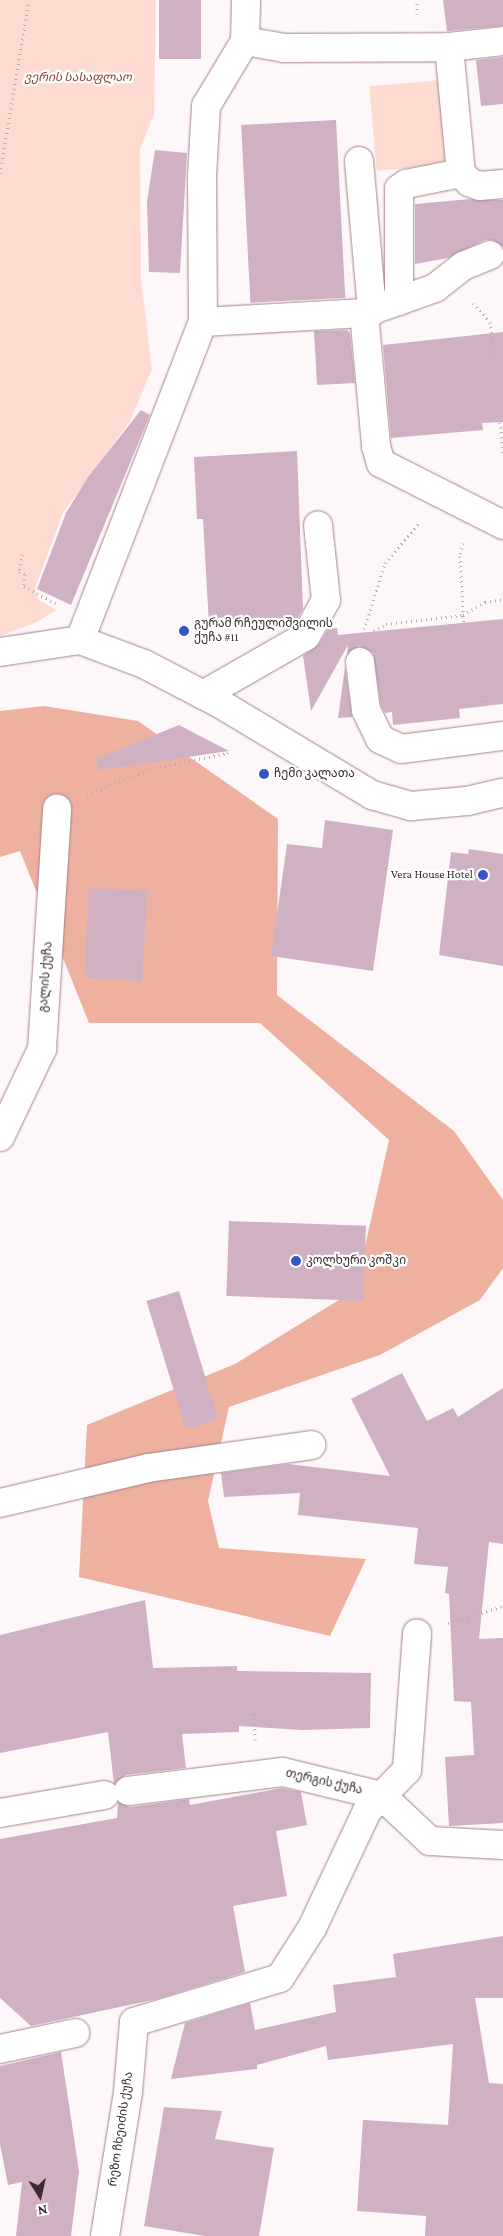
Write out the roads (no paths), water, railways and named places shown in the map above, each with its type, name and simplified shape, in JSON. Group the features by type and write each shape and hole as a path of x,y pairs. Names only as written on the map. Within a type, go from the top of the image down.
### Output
{"street":[{"path":"80,640 203,322 202,176 206,106 245,42 246,0"},
{"path":"245,42 284,48 448,47 503,41"},
{"path":"448,47 461,173 469,182 480,186 503,184"},
{"path":"359,161 376,446 381,463 503,525"},
{"path":"399,301 399,189 406,184 461,173"},
{"path":"203,322 368,312 435,288 463,266 490,255"},
{"path":"203,695 306,636 326,600 318,525"},
{"path":"0,652 80,640 144,664 203,695 372,794 411,806 467,800 503,793"},
{"path":"361,651 366,710 380,738 401,749 503,736"},
{"name":"გალის ქუჩა","path":"0,1137 42,1049 57,808"},
{"path":"0,1503 148,1468 311,1445"},
{"path":"382,1796 407,1770 417,1633"},
{"name":"თერგის ქუჩა","path":"0,1813 116,1793 283,1772 382,1796 430,1841 503,1845"},
{"name":"რეზო ჩხეიძის ქუჩა","path":"105,2236 128,2092 134,2022 280,1978 312,1928 367,1811 382,1796"},
{"path":"0,2048 75,2033"}],"place":[{"name":"გურამ რჩეულიშვილის ქუჩა #11","path":"184,631"},
{"name":"ჩემი კალათა","path":"264,774"},
{"name":"Vera House Hotel","path":"483,875"},
{"name":"კოლხური კოშკი","path":"296,1261"}],"park label":[{"name":"ვერის სასაფლაო","path":"78,78"}]}
